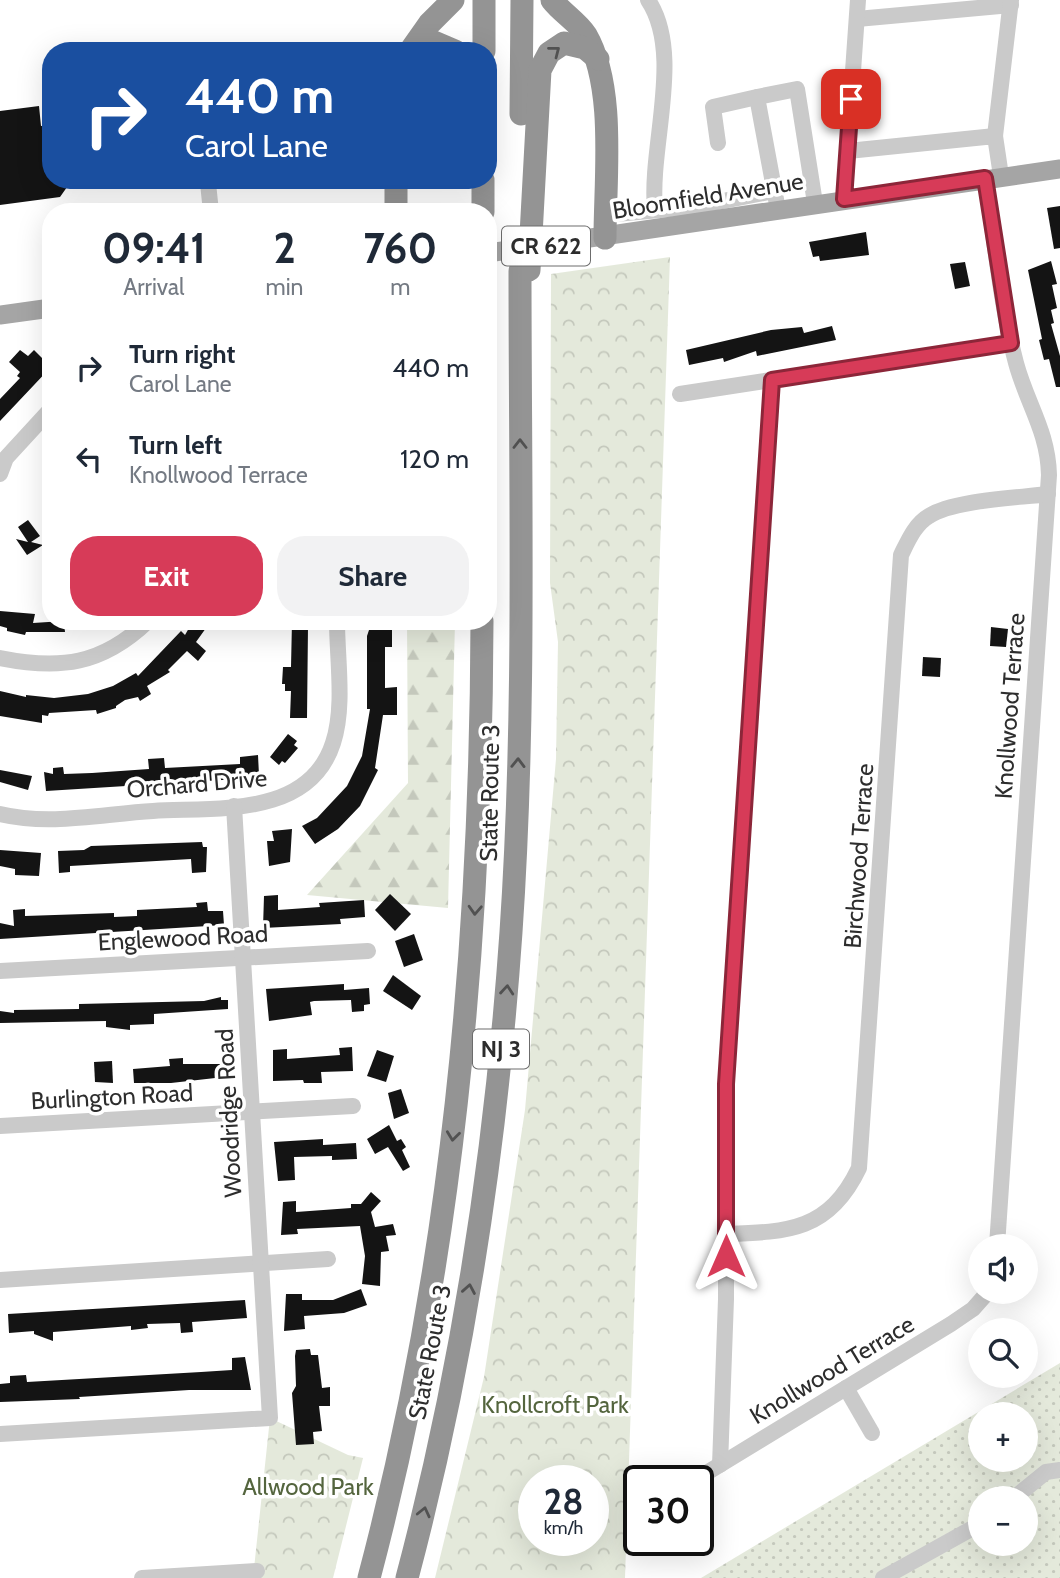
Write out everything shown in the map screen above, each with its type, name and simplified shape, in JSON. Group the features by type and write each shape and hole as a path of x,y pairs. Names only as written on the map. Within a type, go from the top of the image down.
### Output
{"highway":[{"path":"417,42 429,24 453,0"},
{"path":"484,0 484,42"},
{"path":"522,0 526,236"},
{"path":"552,0 584,32 598,59 605,86 605,227"},
{"path":"526,236 540,70 549,53 564,43 585,48 598,59"},
{"name":"State Route 3","path":"407,1578 434,1468 463,1322 488,1164 503,1029 518,783 520,377 526,236"},
{"path":"469,630 479,829"},
{"name":"State Route 3","path":"369,1578 407,1414 442,1220 468,1001 479,829 482,630"}],"main road":[{"name":"Bloomfield Avenue","path":"497,251 605,227 776,200 815,204 1060,169"},
{"path":"0,315 42,309"}],"street":[{"path":"648,0 660,22 665,61 652,179 654,209"},
{"path":"844,199 858,0"},
{"path":"857,19 1011,2"},
{"name":"Knollwood Terrace","path":"998,1234 1049,454 1023,385 1011,343 993,177 995,136 1011,2"},
{"path":"718,143 713,107 797,89 815,204"},
{"path":"757,97 776,200"},
{"path":"848,151 995,136"},
{"path":"605,227 654,209 692,215"},
{"path":"680,394 1011,343"},
{"path":"720,1465 726,1234 726,1084 772,380"},
{"path":"0,474 6,458 42,419"},
{"name":"Birchwood Terrace","path":"726,1234 779,1233 811,1223 838,1201 859,1168 901,555 909,538 930,515 980,503 1048,494"},
{"path":"0,658 31,664 81,662 112,649 136,630"},
{"name":"Orchard Drive","path":"0,814 44,820 267,803 293,793 313,777 334,742 337,712 337,630"},
{"name":"Woodridge Road","path":"0,1434 270,1418 234,806"},
{"name":"Englewood Road","path":"0,971 368,951"},
{"name":"Burlington Road","path":"0,1126 353,1106"},
{"path":"0,1280 328,1259"},
{"name":"Knollwood Terrace","path":"714,1469 977,1304"},
{"path":"846,1388 872,1433"},
{"path":"1029,1486 1046,1472 1060,1470"},
{"path":"883,1578 968,1531"},
{"path":"142,1578 257,1571"}],"green space":[{"name":"Knollcroft Park","path":"670,257 629,1465 623,1465 625,1578 435,1578 484,1377 525,1110 556,759 558,642 550,583 551,274"},
{"path":"407,630 455,630 448,908 307,895 408,783"},
{"path":"1060,1363 1060,1578 701,1578 968,1418 968,1472 1038,1472 1038,1402 995,1402 1018,1388 1038,1388 1038,1376"},
{"name":"Allwood Park","path":"270,1418 348,1455 363,1458 333,1578 253,1578"}],"building":[{"path":"39,106 42,126 42,189 66,189 60,197 0,205 0,111"},
{"path":"1060,206 1060,248 1054,249 1047,208"},
{"path":"866,232 869,255 820,261 819,256 813,257 809,242"},
{"path":"1051,261 1057,284 1052,285 1057,308 1051,310 1054,323 1051,324 1060,356 1060,387 1056,387 1049,359 1044,360 1028,270"},
{"path":"965,262 970,286 955,289 950,264"},
{"path":"832,326 836,340 757,356 756,351 724,362 723,358 689,365 686,350 771,330 802,327 804,333"},
{"path":"20,350 28,356 34,350 42,358 42,377 0,421 0,399 20,378 17,376 20,372 9,362"},
{"path":"28,520 40,536 31,542 42,546 27,555 16,539 28,542 18,527"},
{"path":"0,611 35,614 33,623 42,622 42,630 65,632 26,632 25,635 7,631 7,628 0,626"},
{"path":"991,627 1008,629 1006,647 990,646"},
{"path":"188,630 205,630 196,642 206,651 198,661 187,651 168,670 170,672 147,686 151,694 140,701 138,697 125,700 116,708 97,714 96,710 49,713 48,716 42,715 42,723 0,716 0,691 26,697 54,698 88,694 113,686 136,673 138,676 181,631 185,635"},
{"path":"292,630 308,630 307,718 290,718 291,691 285,691 285,684 282,684 283,667 291,667"},
{"path":"369,630 392,630 392,647 385,647 385,688 397,687 397,715 383,715 375,768 378,770 360,806 338,829 315,844 302,826 317,818 347,786 362,756 370,709 367,709"},
{"path":"923,657 941,658 940,677 922,676"},
{"path":"288,734 297,741 294,745 298,748 285,763 282,761 279,765 270,757"},
{"path":"258,755 259,775 254,778 46,791 44,772 53,774 53,768 63,767 64,774 149,769 148,759 164,758 165,768 240,764 240,757"},
{"path":"0,770 32,776 28,790 0,782"},
{"path":"292,829 290,862 269,866 267,841 274,841 272,831"},
{"path":"202,842 203,847 207,847 206,872 192,873 191,859 70,866 70,872 59,873 58,851 84,850 91,846"},
{"path":"0,850 41,853 39,876 15,875 15,869 0,866"},
{"path":"390,894 411,914 395,931 375,910"},
{"path":"278,895 278,910 320,907 319,903 364,900 365,917 340,919 341,924 263,928 264,896"},
{"path":"207,902 208,911 223,911 224,925 0,939 0,923 14,926 13,910 25,909 25,916 114,913 114,917 137,916 137,910 197,907 196,903"},
{"path":"414,934 423,960 404,967 395,941"},
{"path":"393,975 421,996 412,1010 383,991"},
{"path":"344,984 344,990 369,988 370,1004 364,1005 364,1011 352,1012 351,1000 314,1001 310,1002 312,1015 269,1021 266,989"},
{"path":"221,997 221,1000 228,1000 228,1009 154,1014 154,1024 130,1025 130,1030 106,1027 106,1021 0,1023 0,1011 14,1013 14,1010 79,1009 79,1004 204,1001"},
{"path":"352,1047 353,1071 321,1072 322,1083 304,1083 303,1080 273,1081 273,1050 287,1049 287,1059 340,1055 339,1048"},
{"path":"377,1050 394,1056 386,1082 367,1076"},
{"path":"183,1058 183,1064 231,1064 233,1076 171,1083 134,1083 133,1069 170,1066 169,1059"},
{"path":"112,1061 113,1083 95,1082 94,1062"},
{"path":"401,1089 409,1113 394,1119 388,1093"},
{"path":"389,1125 397,1141 401,1139 406,1147 402,1150 410,1167 403,1171 388,1147 375,1154 367,1139"},
{"path":"323,1139 323,1145 356,1143 357,1159 332,1160 332,1156 294,1157 295,1180 278,1181 274,1142"},
{"path":"371,1192 381,1201 371,1212 375,1227 393,1224 396,1235 386,1236 389,1251 381,1252 380,1286 362,1284 365,1256 360,1226 297,1229 298,1234 281,1235 283,1202 296,1201 296,1212 351,1208 351,1204 361,1204"},
{"path":"361,1289 367,1305 344,1313 304,1316 305,1329 284,1331 286,1294 302,1294 302,1300 333,1300"},
{"path":"245,1300 247,1318 192,1322 193,1332 181,1333 180,1323 147,1324 148,1328 131,1330 131,1326 53,1332 53,1341 34,1334 34,1331 9,1333 8,1314"},
{"path":"310,1349 311,1355 318,1355 322,1388 330,1387 330,1406 319,1406 322,1431 313,1432 314,1444 296,1445 292,1393 296,1386 295,1356 296,1350"},
{"path":"245,1357 251,1390 189,1390 0,1402 0,1384 10,1383 10,1376 26,1375 27,1382 232,1370 232,1358"}],"route":[{"path":"726,1256 726,1084 772,380 1011,343 985,178 844,199 851,99"}]}
